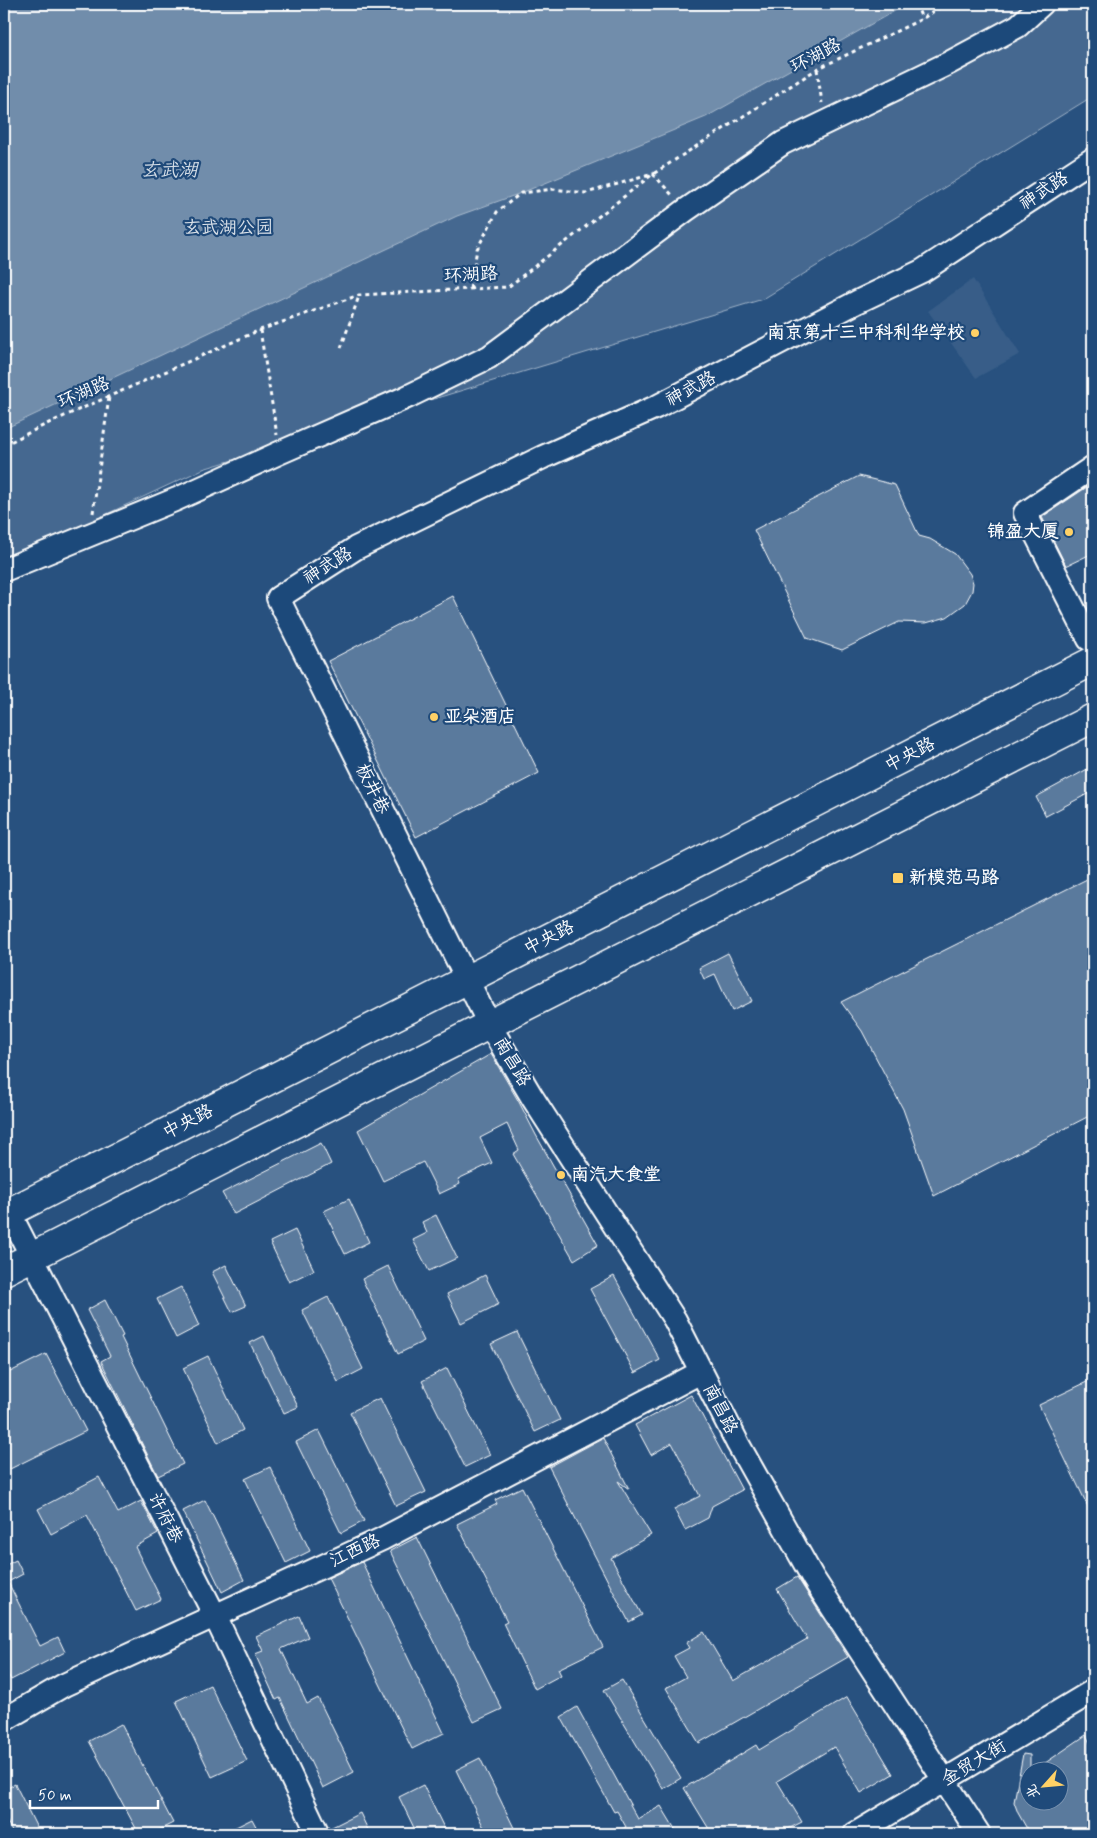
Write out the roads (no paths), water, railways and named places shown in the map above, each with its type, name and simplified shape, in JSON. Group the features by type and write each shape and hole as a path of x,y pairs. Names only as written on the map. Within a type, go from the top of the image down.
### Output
{"main road":[{"name":"中央路","path":"6,1212 466,980 1091,650"},
{"path":"4,1270 490,1026 1093,718"}],"street":[{"path":"4,570 280,454 407,397 489,357 686,210 783,143 949,63 1018,26 1042,4"},
{"name":"神武路","path":"278,598 356,548 543,458 656,407 922,270 1093,159"},
{"path":"1091,650 1025,513 1093,467"},
{"name":"板井巷","path":"278,598 466,980"},
{"name":"南昌路","path":"466,980 490,1026 532,1097 675,1320 738,1444 813,1578 979,1834"},
{"name":"许府巷","path":"6,1212 31,1256 215,1616 318,1834"},
{"name":"江西路","path":"4,1720 64,1684 382,1538 701,1372"},
{"name":"金贸大街","path":"855,1834 1093,1691"}],"water":[{"name":"玄武湖","path":"4,4 907,4 706,117 521,193 457,216 4,429"}],"place":[{"name":"南京第十三中科利华学校","path":"975,333"},
{"name":"锦盈大厦","path":"1069,532"},
{"name":"亚朵酒店","path":"434,717"},
{"name":"新模范马路","path":"898,878"},
{"name":"南汽大食堂","path":"561,1175"}],"park label":[{"name":"玄武湖公园","path":"228,228"}]}
